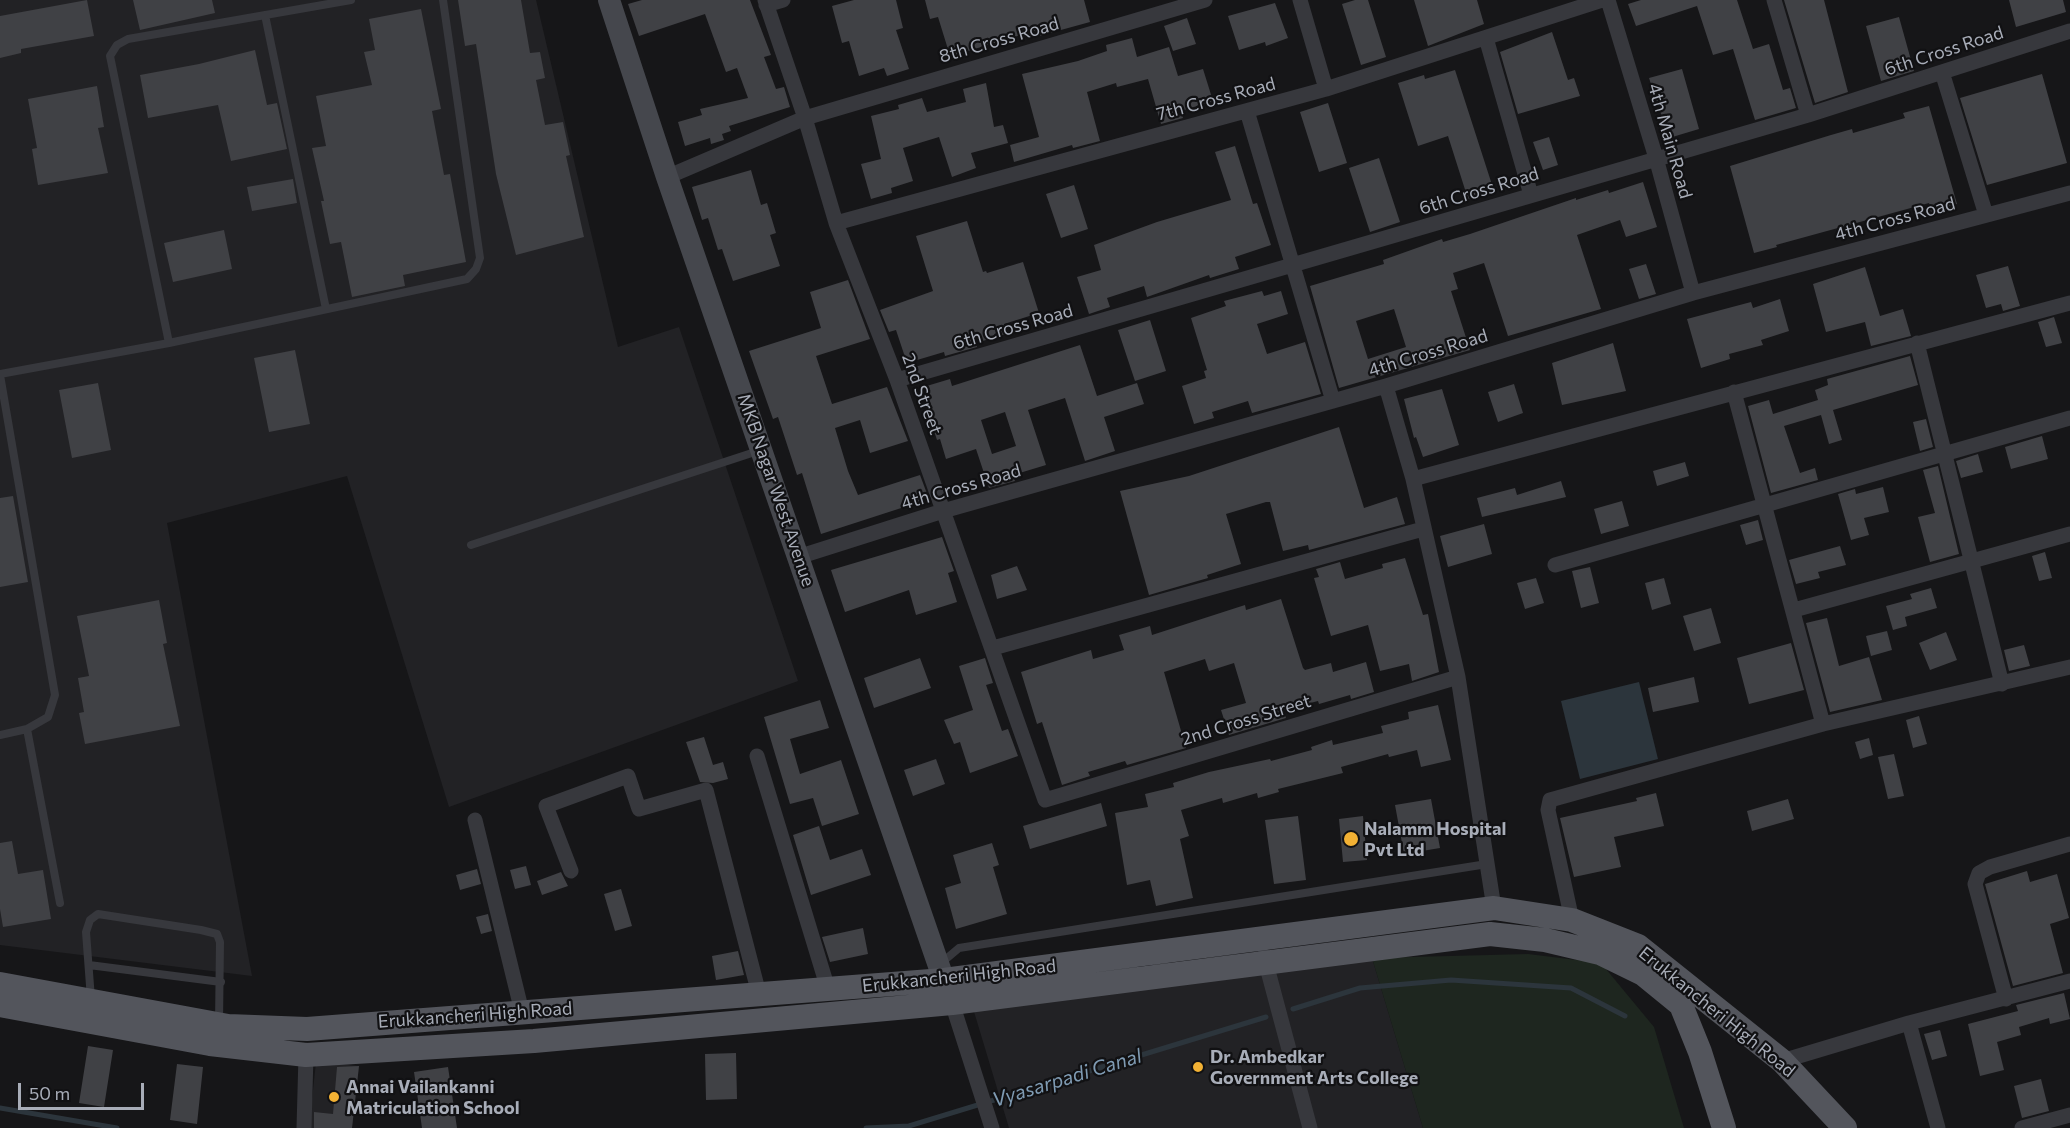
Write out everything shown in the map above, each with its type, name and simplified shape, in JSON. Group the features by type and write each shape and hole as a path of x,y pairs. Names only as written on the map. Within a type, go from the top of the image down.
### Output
{"main road":[{"name":"MKB Nagar West Avenue","path":"609,0 667,177 952,1003"},
{"name":"Erukkancheri High Road","path":"0,984 219,1024 307,1029 828,989 942,973 1258,939 1494,908 1572,920 1638,946 1782,1061 1845,1128"},
{"path":"0,1005 210,1044 306,1055 557,1039 952,1003 1490,934 1545,940 1600,953 1643,974 1681,1005 1700,1052 1724,1128"}],"street":[{"path":"766,2 783,0"},
{"name":"8th Cross Road","path":"667,177 806,118 1204,0"},
{"path":"1300,0 1326,89"},
{"name":"7th Cross Road","path":"836,223 1326,89 1602,0"},
{"name":"4th Main Road","path":"1608,0 1656,158 1693,293"},
{"path":"1774,0 1808,115"},
{"name":"2nd Street","path":"766,2 806,118 836,223 897,380 1045,800"},
{"name":"6th Cross Road","path":"897,380 1808,115 2070,31"},
{"path":"1486,38 1532,195"},
{"path":"1942,72 1986,215"},
{"path":"1247,111 1333,401"},
{"name":"4th Cross Road","path":"798,557 943,512 1386,386 1693,293 2070,193"},
{"path":"1413,479 2070,303"},
{"path":"1917,343 2002,684"},
{"path":"1386,386 1413,479 1458,677 1494,908"},
{"path":"1734,392 1823,724"},
{"path":"1555,565 2070,418"},
{"path":"993,648 1424,529"},
{"path":"1794,610 2070,534"},
{"path":"1572,920 1548,810 1550,800 1823,724 2070,667"},
{"name":"2nd Cross Street","path":"1045,800 1458,677"},
{"path":"757,756 828,989"},
{"path":"571,872 546,806 628,776 639,809 706,790 759,994"},
{"path":"475,820 522,1012"},
{"path":"2006,999 1975,884 1979,873 1990,867 2070,844"},
{"path":"1258,939 1310,1128"},
{"path":"1782,1061 1909,1023 2070,981"},
{"path":"952,1003 992,1128"},
{"path":"1909,1023 1938,1128"},
{"path":"304,1128 306,1055"},
{"path":"2022,1128 2070,1115"}],"lane":[{"path":"169,343 110,56 117,45 128,39 351,0"},
{"path":"0,735 27,729 48,717 54,694 0,374 169,343 466,279 476,269 480,258 443,0"},
{"path":"265,15 326,309"},
{"path":"471,545 762,449"},
{"path":"27,729 60,903"},
{"path":"942,973 959,948 1487,864"},
{"path":"91,1001 86,932 90,920 98,914 107,914 217,934 220,942 221,982 219,1024"},
{"path":"88,966 221,982"}],"shaded area":[{"path":"0,0 536,0 618,347 679,327 798,681 449,807 347,476 167,523 252,976 0,945"},
{"path":"1639,682 1658,759 1580,779 1561,701"},
{"path":"1528,954 1601,963 1654,1027 1684,1128 1423,1128 1372,958"},
{"name":"Dr. Ambedkar Government Arts College","path":"1372,958 1423,1128 1009,1128 972,1005"},
{"name":"Annai Vailankanni Matriculation School","path":"316,1062 359,1066 352,1128 309,1128"}],"building":[{"path":"87,0 94,36 21,49 21,53 0,58 0,16"},
{"path":"133,0 212,0 215,13 140,30"},
{"path":"458,0 521,0 530,53 540,52 545,78 536,80 545,125 563,122 570,155 566,156 584,237 516,255 496,174 476,44 465,46"},
{"path":"642,0 750,0 771,55 764,57 776,89 784,87 790,107 729,126 731,131 722,134 724,140 711,144 710,138 685,146 678,122 702,115 700,109 748,98 737,68 726,72 705,14 639,36 628,4"},
{"path":"854,0 896,0 903,28 896,30 909,69 887,76 884,68 859,76 849,41 842,43 832,6"},
{"path":"925,0 1084,0 1090,22 1039,36 1037,30 968,51 969,54 951,59 938,17 930,19"},
{"path":"1355,0 1368,0 1386,57 1361,65 1342,4"},
{"path":"1414,0 1477,0 1484,24 1428,46"},
{"path":"1641,0 1737,0 1753,49 1769,44 1783,90 1790,88 1796,108 1755,120 1733,49 1713,55 1697,6 1636,26 1628,4"},
{"path":"1784,0 1824,0 1848,92 1815,103"},
{"path":"2009,0 2063,0 2066,12 2016,27"},
{"path":"1275,3 1288,38 1266,46 1265,42 1239,50 1228,16"},
{"path":"421,9 441,109 432,111 444,175 450,174 466,262 403,275 405,286 352,297 341,242 330,244 321,201 324,201 312,148 326,146 316,96 372,85 364,52 375,50 369,19"},
{"path":"1899,17 1914,71 1881,81 1866,26"},
{"path":"1187,18 1196,44 1173,51 1164,26"},
{"path":"1552,32 1568,80 1574,78 1580,96 1518,114 1500,52"},
{"path":"1132,38 1137,57 1169,47 1178,76 1203,69 1213,101 1181,111 1183,118 1161,124 1148,79 1117,87 1116,83 1087,92 1100,141 1073,148 1072,145 1014,162 1010,145 1039,137 1022,74 1078,61 1107,51 1106,45"},
{"path":"255,50 267,105 277,103 287,149 231,161 218,105 148,118 140,75"},
{"path":"1682,69 1699,129 1669,138 1649,78"},
{"path":"1455,70 1494,191 1468,199 1448,136 1418,146 1398,83 1424,75 1425,79"},
{"path":"2042,74 2067,163 1987,185 1960,98"},
{"path":"986,83 994,127 1003,125 1008,143 971,153 976,168 952,177 939,137 903,148 913,181 891,188 892,193 871,199 861,164 881,159 871,116 899,109 898,105 922,98 927,112 966,102 963,89"},
{"path":"97,86 104,127 98,128 108,173 38,185 32,149 37,148 28,99"},
{"path":"1328,103 1347,163 1319,172 1300,112"},
{"path":"1929,106 1957,204 1931,212 1929,203 1754,253 1730,166 1852,129 1853,133 1905,118 1903,113"},
{"path":"1549,137 1558,165 1543,170 1533,142"},
{"path":"1235,146 1253,204 1257,203 1271,245 1235,257 1239,269 1210,278 1209,275 1147,297 1144,286 1107,298 1110,307 1089,314 1077,277 1101,270 1094,245 1157,222 1231,200 1215,152"},
{"path":"1379,158 1400,222 1370,232 1349,168"},
{"path":"751,170 761,205 767,203 776,233 770,235 780,266 733,281 722,249 718,250 708,218 702,220 692,187"},
{"path":"293,179 297,203 252,211 247,187"},
{"path":"1643,182 1657,227 1626,237 1620,220 1577,235 1601,309 1508,336 1484,263 1453,273 1458,289 1451,291 1470,350 1339,388 1310,286 1384,264 1383,260 1442,239 1443,242 1470,234 1576,198 1576,200 1608,190 1609,193","holes":["1394,309 1406,347 1368,359 1356,321"]},
{"path":"1074,185 1088,229 1061,238 1046,194"},
{"path":"967,221 983,272 987,273 1023,262 1039,313 1004,324 1006,334 976,343 977,347 945,356 944,352 907,363 896,330 889,332 880,310 933,291 916,236"},
{"path":"224,230 232,269 173,282 164,243"},
{"path":"1646,264 1656,294 1639,299 1629,269"},
{"path":"2008,266 2020,306 2003,311 2001,304 1986,308 1976,275"},
{"path":"1865,267 1880,316 1903,309 1911,336 1871,346 1865,322 1826,332 1813,284"},
{"path":"848,280 870,339 816,356 832,404 887,387 908,441 870,453 860,420 835,428 848,471 858,495 920,475 929,499 821,534 802,473 797,475 778,417 773,419 749,351 821,328 810,292"},
{"path":"1262,291 1264,296 1281,291 1288,314 1257,324 1267,354 1305,342 1321,394 1252,413 1248,401 1212,412 1214,418 1194,424 1182,386 1206,378 1204,371 1207,370 1191,318 1226,306 1224,301"},
{"path":"1780,299 1789,331 1761,340 1763,345 1729,354 1730,359 1701,368 1687,319 1751,302 1753,308"},
{"path":"2054,317 2062,343 2046,347 2038,322"},
{"path":"1150,320 1166,371 1135,381 1118,330"},
{"path":"1613,343 1626,391 1562,405 1552,363"},
{"path":"1080,345 1097,396 1137,383 1144,404 1104,417 1115,451 1085,461 1065,398 1028,410 1046,465 1013,475 1015,481 989,488 976,449 946,459 940,439 937,440 920,388 950,379 952,386","holes":["1005,412 1016,446 992,454 981,420"]},
{"path":"295,350 310,424 269,432 254,358"},
{"path":"1910,356 1918,385 1833,410 1842,440 1829,444 1821,415 1784,426 1800,473 1815,468 1818,480 1771,493 1748,406 1769,400 1773,414 1818,400 1815,390 1828,385 1827,379"},
{"path":"98,383 111,450 72,458 59,390"},
{"path":"1514,384 1523,413 1498,422 1488,392"},
{"path":"1442,389 1459,445 1423,457 1416,437 1414,438 1404,399"},
{"path":"1926,419 1933,447 1920,451 1913,422"},
{"path":"1339,427 1364,508 1397,497 1405,524 1309,550 1308,545 1283,551 1270,502 1266,502 1226,514 1241,564 1207,575 1208,578 1149,595 1120,491 1189,476"},
{"path":"2042,436 2048,459 2011,469 2005,447"},
{"path":"1978,454 1983,472 1961,478 1956,461"},
{"path":"1685,462 1689,476 1657,486 1653,471"},
{"path":"1938,466 1959,554 1930,562 1918,517 1935,513 1923,470"},
{"path":"1561,481 1566,497 1482,517 1477,498 1515,488 1517,495"},
{"path":"1883,487 1889,512 1864,518 1869,535 1851,540 1838,494 1855,489 1856,494"},
{"path":"13,496 28,582 0,587 0,498"},
{"path":"1622,501 1629,526 1601,534 1594,509"},
{"path":"1758,520 1763,540 1746,545 1740,525"},
{"path":"1484,524 1492,554 1448,567 1440,536"},
{"path":"942,537 954,571 948,573 957,602 916,615 909,590 845,612 831,570"},
{"path":"1840,546 1846,565 1818,572 1820,578 1796,584 1789,560"},
{"path":"2045,552 2052,578 2039,581 2032,556"},
{"path":"1405,558 1423,615 1428,614 1439,672 1412,681 1409,664 1380,671 1368,625 1331,636 1314,578 1319,577 1316,569 1340,562 1345,579 1383,568 1382,564"},
{"path":"1017,566 1027,590 997,599 991,575"},
{"path":"1590,567 1599,603 1581,608 1572,571"},
{"path":"1536,578 1544,603 1525,609 1517,583"},
{"path":"1664,578 1671,604 1652,610 1645,583"},
{"path":"1931,588 1937,608 1905,617 1907,626 1893,630 1886,606 1912,599 1910,594"},
{"path":"1281,599 1305,670 1331,663 1333,672 1366,662 1374,692 1351,699 1350,695 1319,704 1318,701 1283,710 1286,718 1229,735 1221,710 1246,703 1234,663 1209,671 1205,659 1164,672 1186,748 1127,765 1125,761 1088,772 1090,776 1062,785 1042,722 1037,724 1021,672 1091,650 1093,659 1124,650 1119,635 1150,626 1152,635 1245,605 1246,610"},
{"path":"159,600 167,643 163,644 180,726 85,744 79,713 84,712 78,678 89,676 77,616"},
{"path":"1711,608 1721,643 1694,651 1683,616"},
{"path":"1827,618 1839,666 1869,657 1882,700 1830,712 1806,623"},
{"path":"1887,631 1892,650 1871,656 1866,636"},
{"path":"1946,632 1957,660 1930,670 1919,643"},
{"path":"1791,643 1804,690 1749,704 1737,658"},
{"path":"2024,645 2030,666 2009,671 2004,650"},
{"path":"920,658 931,688 874,708 864,678"},
{"path":"985,658 993,683 986,685 1002,731 1008,729 1018,756 970,773 960,742 954,744 944,720 973,710 959,666"},
{"path":"1694,677 1699,702 1653,712 1648,688"},
{"path":"820,700 829,728 790,739 800,774 841,760 859,814 822,826 813,798 790,804 764,717"},
{"path":"1438,705 1451,760 1421,767 1417,750 1389,757 1388,754 1341,767 1343,773 1278,789 1279,792 1258,798 1257,793 1223,803 1222,798 1181,810 1189,836 1180,839 1193,898 1156,906 1150,880 1127,885 1115,813 1148,807 1145,794 1174,787 1173,783 1209,772 1270,759 1271,761 1312,750 1311,747 1332,740 1333,745 1383,733 1381,726 1409,719 1408,712"},
{"path":"1919,716 1927,744 1913,748 1906,720"},
{"path":"704,737 713,765 723,762 728,779 713,783 700,782 686,742"},
{"path":"1869,738 1873,755 1860,759 1855,742"},
{"path":"1894,754 1904,796 1888,799 1878,757"},
{"path":"936,759 945,784 913,796 904,770"},
{"path":"1656,793 1664,826 1614,837 1621,867 1574,877 1560,818 1637,801 1636,798"},
{"path":"1431,799 1440,848 1404,854 1395,805"},
{"path":"1788,799 1794,819 1752,831 1747,811"},
{"path":"1101,803 1107,826 1030,849 1023,826"},
{"path":"1298,816 1306,880 1274,884 1265,820"},
{"path":"1363,816 1367,860 1343,862 1339,819"},
{"path":"819,826 830,860 862,849 871,875 811,895 793,835"},
{"path":"12,841 18,874 43,870 51,919 3,927 0,909 0,843"},
{"path":"992,843 999,865 993,867 1007,914 956,929 945,888 961,883 953,855"},
{"path":"526,866 531,885 515,889 510,870"},
{"path":"477,869 481,884 460,890 456,875"},
{"path":"2027,871 2030,882 2057,874 2069,918 2050,924 2063,973 2013,986 1985,884"},
{"path":"561,872 568,886 542,895 537,881"},
{"path":"621,889 632,926 615,931 604,894"},
{"path":"488,914 492,931 481,934 476,917"},
{"path":"863,928 868,954 830,962 822,937"},
{"path":"738,951 744,975 716,980 712,956"},
{"path":"2064,993 2070,1019 2050,1024 2049,1018 2019,1027 2021,1035 1997,1042 2004,1070 1980,1076 1968,1024 2018,1011 2016,1005"},
{"path":"1940,1030 1947,1056 1932,1060 1924,1034"},
{"path":"88,1046 113,1050 104,1107 79,1103"},
{"path":"736,1053 737,1099 706,1100 705,1054"},
{"path":"177,1064 203,1067 197,1124 170,1120"},
{"path":"359,1066 352,1128 314,1128 314,1112 333,1114 337,1067"},
{"path":"448,1067 457,1128 422,1128 414,1072"},
{"path":"2041,1079 2049,1111 2022,1118 2014,1086"}],"waterway":[{"name":"Vyasarpadi Canal","path":"1293,1009 1360,988 1451,980 1571,988 1625,1016"},
{"name":"Vyasarpadi Canal","path":"866,1128 909,1126 1266,1017"},
{"name":"Vyasarpadi Canal","path":"0,1108 117,1128"}],"place":[{"name":"Nalamm Hospital Pvt Ltd","path":"1351,839"},
{"name":"Dr. Ambedkar Government Arts College","path":"1198,1067"},
{"name":"Annai Vailankanni Matriculation School","path":"334,1097"}]}
